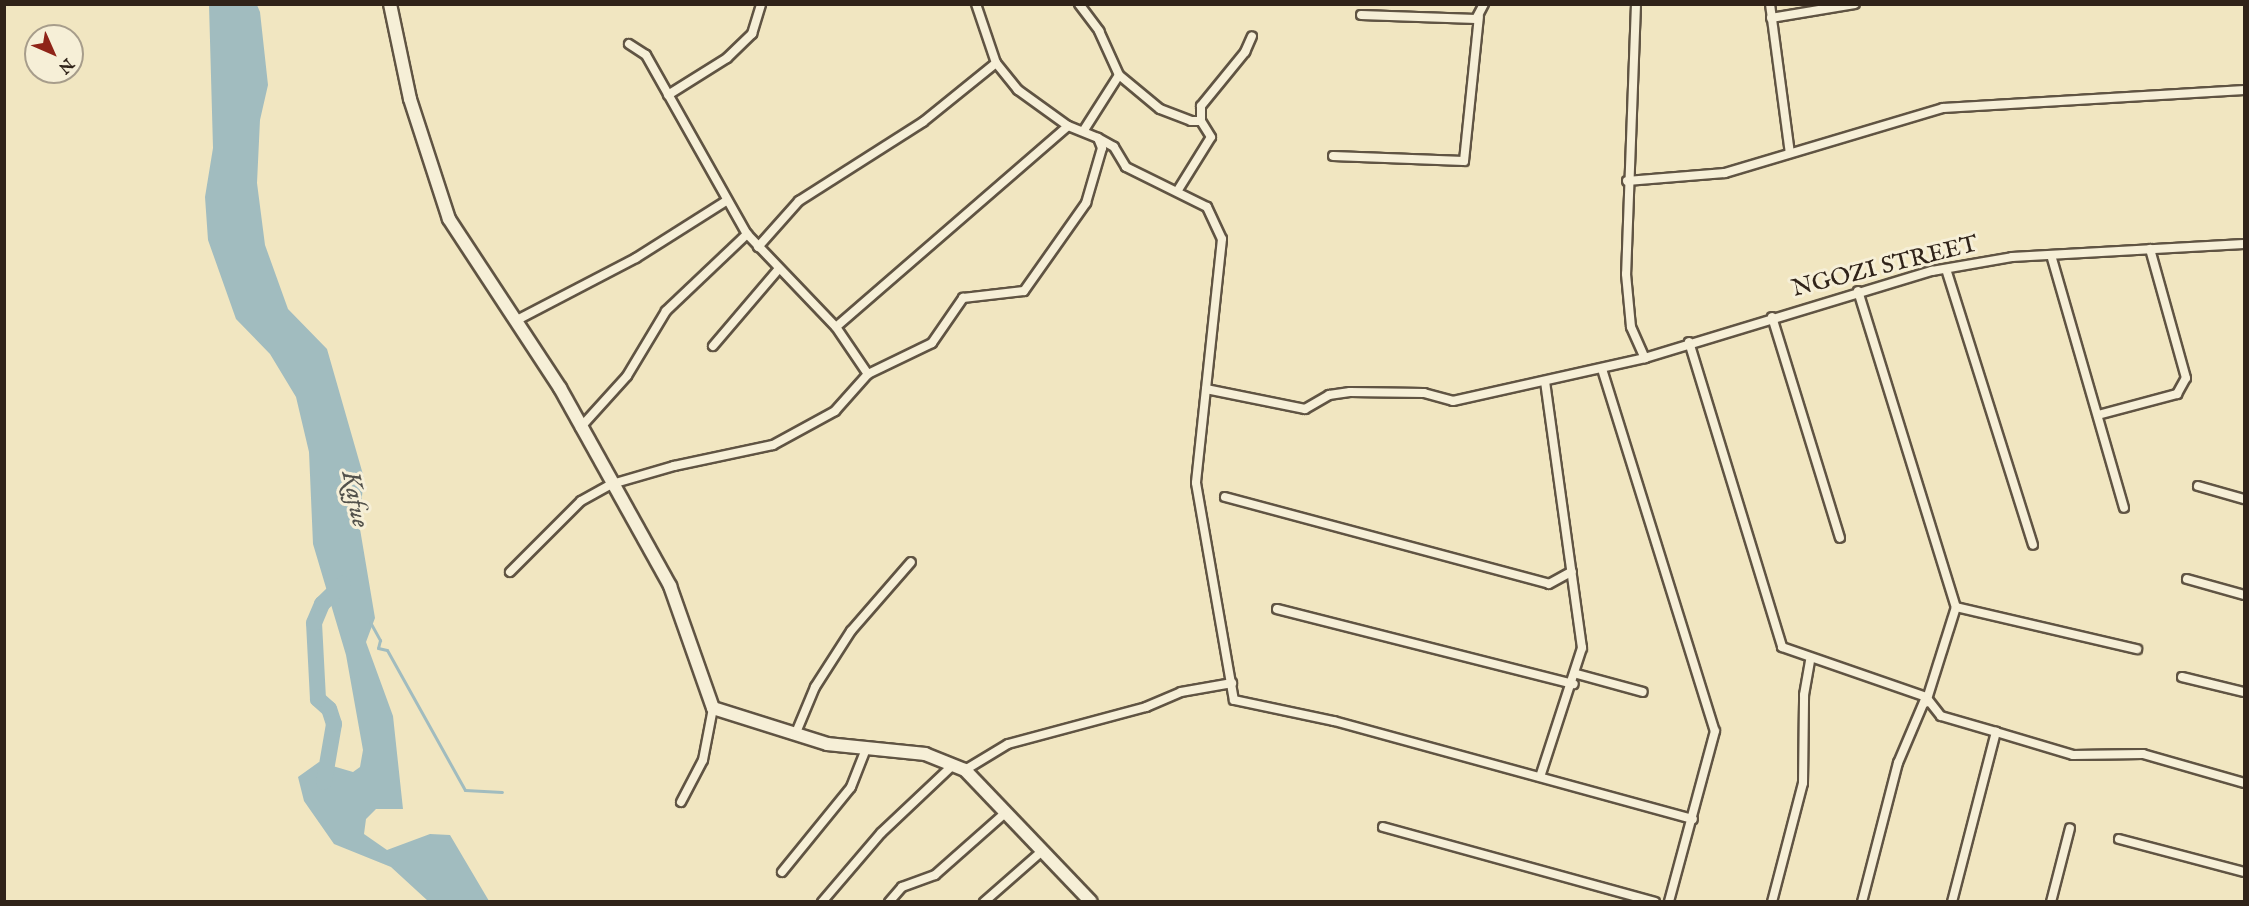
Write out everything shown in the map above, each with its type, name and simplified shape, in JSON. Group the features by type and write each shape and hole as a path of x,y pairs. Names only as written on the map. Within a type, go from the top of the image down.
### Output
{"street":[{"path":"390,4 440,198 518,320 670,586 713,708 703,760 681,802"},
{"path":"668,95 728,58 752,34 761,4"},
{"path":"976,4 996,63 1028,100 1068,126 1084,130 1114,147 1126,167 1178,190 1213,214 1222,239 1196,472 1200,529 1234,700 1250,706 1334,720 1693,819"},
{"path":"1079,4 1099,31 1119,75 1160,109 1202,121"},
{"path":"1333,156 1464,161 1479,17 1484,4"},
{"path":"1636,4 1627,181 1628,298 1631,327 1645,358"},
{"path":"1770,4 1790,153"},
{"path":"1771,18 1855,4"},
{"path":"1361,15 1479,17"},
{"path":"1178,190 1211,137 1202,121 1201,106 1245,52 1252,36"},
{"path":"629,44 646,55 726,201 747,234 777,271 836,327 868,374"},
{"path":"758,247 799,201 923,122 996,63"},
{"path":"1084,130 1119,75"},
{"path":"1627,181 1703,177 1942,108 2244,90"},
{"path":"836,327 1068,126"},
{"path":"510,572 561,516 612,484 773,445 835,411 868,374 932,343 963,298 1024,291 1086,203 1101,156 1098,138"},
{"path":"518,320 636,258 726,201"},
{"path":"580,428 627,376 666,311 747,234"},
{"name":"NGOZI STREET","path":"1206,389 1305,409 1329,395 1350,392 1424,393 1454,401 1545,383 1645,358 1772,316 1946,269 2051,255 2244,244"},
{"path":"2098,416 2177,394 2186,378 2150,249"},
{"path":"2051,255 2124,508"},
{"path":"1946,269 2033,545"},
{"path":"713,346 777,271"},
{"path":"1858,291 1956,607 1926,699 1886,803 1862,902"},
{"path":"1772,316 1840,538"},
{"path":"1689,342 1777,637 1782,647 1810,660 1926,699 1941,716 2073,755 2143,754 2244,783"},
{"path":"1602,369 1715,731 1669,902"},
{"path":"1540,777 1574,684 1582,648 1545,383"},
{"path":"2198,486 2244,499"},
{"path":"1225,497 1549,585 1572,571"},
{"path":"795,735 815,687 850,631 911,562"},
{"path":"2187,579 2244,595"},
{"path":"1956,607 2137,649"},
{"path":"1277,609 1574,684"},
{"path":"1772,902 1803,783 1804,695 1810,660"},
{"path":"1577,674 1643,692"},
{"path":"2182,677 2244,692"},
{"path":"822,902 881,833 960,767 1014,742 1146,707 1181,692 1232,683"},
{"path":"713,708 795,735 866,749 925,754 960,767 1091,902"},
{"path":"1952,902 1996,732"},
{"path":"782,872 852,788 866,749"},
{"path":"889,902 902,887 928,880 1005,813"},
{"path":"1383,827 1655,902"},
{"path":"2051,902 2070,828"},
{"path":"2118,839 2244,872"},
{"path":"984,902 1042,851"}],"water":[{"name":"Kafue","path":"209,5 257,5 260,12 268,85 260,120 257,183 265,245 288,309 327,349 364,478 359,523 375,618 366,642 393,716 403,809 376,809 366,819 364,834 387,850 430,834 450,835 489,901 428,901 391,867 334,844 304,801 298,777 319,762 353,772 360,767 363,750 346,655 313,544 309,452 296,397 270,354 236,319 208,240 205,197 213,148"}],"waterway":[{"path":"324,782 334,724 329,709 318,699 314,623 322,604 343,584"},
{"path":"370,622 380,640 378,648 387,650 465,790 502,792"}]}
